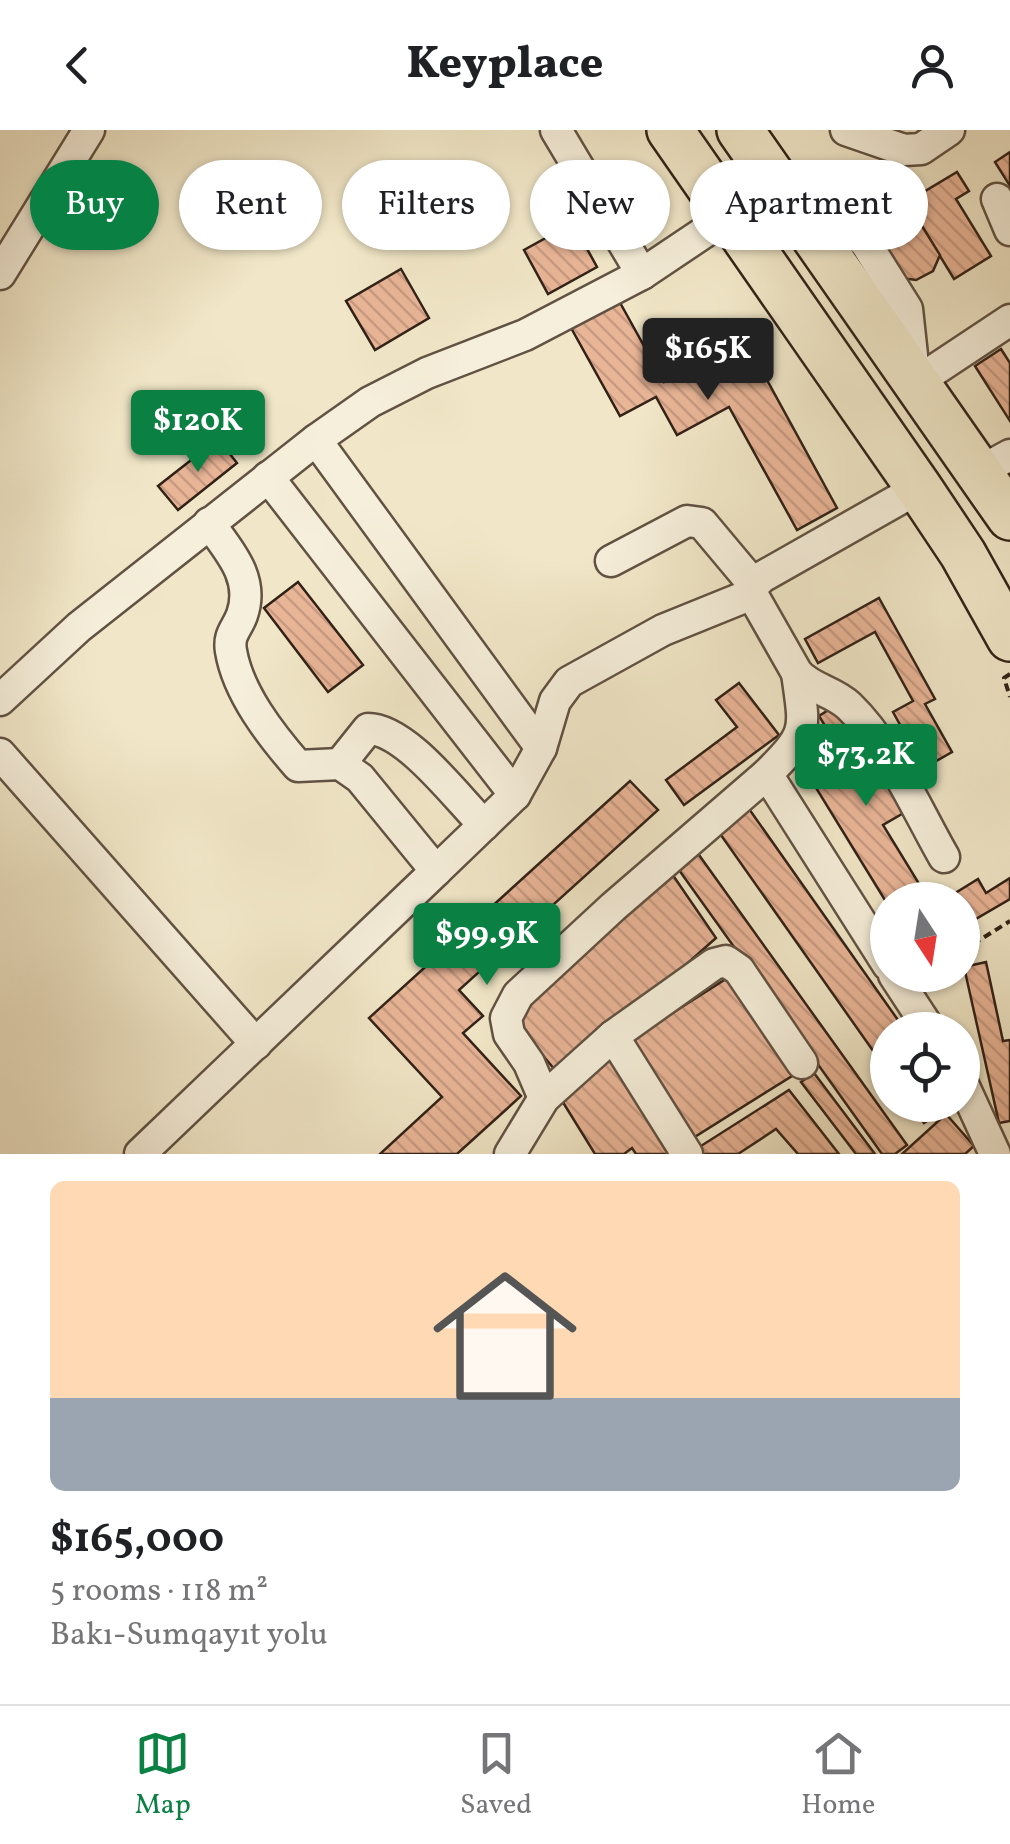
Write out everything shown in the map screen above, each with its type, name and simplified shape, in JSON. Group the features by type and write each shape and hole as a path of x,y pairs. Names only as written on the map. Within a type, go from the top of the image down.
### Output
{"highway":[{"path":"670,130 691,160"},
{"path":"751,134 790,202 915,383 994,464 1010,517"},
{"path":"754,250 962,554 1008,663"}],"lane":[{"path":"0,274 90,130"},
{"path":"556,130 642,274"},
{"path":"846,130 904,150 921,149 949,130"},
{"path":"997,199 1010,230"},
{"path":"0,700 78,627 208,523 370,402 427,373 525,335 642,274 690,242"},
{"path":"915,383 1010,320"},
{"path":"316,440 541,748"},
{"path":"268,477 515,795"},
{"path":"140,1154 515,795 541,748 555,701 569,682 663,630 753,590 762,577 919,488"},
{"path":"610,561 687,522 702,523 753,590 796,673 806,684 849,706 876,739 944,857"},
{"path":"208,523 242,572 246,588 244,610 230,633 231,653 246,692 273,737 298,766 340,764 360,778 436,871"},
{"path":"544,1098 529,1062 509,1034 506,1018 518,995 794,747 803,733 796,673"},
{"path":"340,764 368,729 381,729 402,742 484,825"},
{"path":"0,754 256,1044"},
{"path":"766,774 870,937"},
{"path":"510,1154 544,1098 613,1036 714,964 726,961 739,970 802,1063"},
{"path":"613,1036 687,1154"},
{"path":"980,1114 999,1147"}],"path":[{"path":"1008,663 1010,697"},
{"path":"980,940 1010,922"}],"building":[{"path":"1010,152 1010,186 995,162"},
{"path":"957,172 969,191 956,199 991,256 954,279 928,236 928,189"},
{"path":"928,236 940,255 933,271 916,280 902,278 885,252 928,250"},
{"path":"530,247 530,250 588,250 597,267 548,294 524,250"},
{"path":"401,269 429,318 375,350 346,301"},
{"path":"618,299 664,382 744,338 837,508 797,530 729,407 677,435 656,397 620,416 570,326"},
{"path":"1001,349 1010,363 1010,421 975,366"},
{"path":"218,439 237,463 178,510 158,486"},
{"path":"298,582 363,665 328,692 264,608"},
{"path":"879,598 935,699 925,704 952,752 924,768 893,712 913,701 875,632 818,663 805,639"},
{"path":"739,683 779,735 684,805 666,780 737,727 716,700"},
{"path":"841,702 907,811 883,825 918,882 874,882 813,783 847,762 819,716"},
{"path":"630,781 658,810 459,990 483,1016 463,1033 521,1096 457,1154 380,1154 442,1097 369,1018"},
{"path":"747,806 870,980 870,992 878,992 892,1012 870,1012 870,1046 716,828"},
{"path":"694,848 870,1093 870,1122 891,1122 907,1145 895,1154 882,1154 674,863"},
{"path":"670,871 716,938 560,1076 510,1016"},
{"path":"1010,878 1010,899 980,916 980,882 986,893"},
{"path":"986,962 1003,1041 1010,1040 1010,1121 999,1123 980,1038 980,1012 974,1012 970,992 980,992 980,963"},
{"path":"729,977 792,1076 693,1138 630,1040"},
{"path":"612,1054 678,1154 636,1154 632,1148 624,1154 595,1154 556,1091"},
{"path":"814,1073 875,1154 856,1154 801,1082"},
{"path":"789,1090 839,1154 798,1154 776,1129 738,1154 693,1151"},
{"path":"937,1122 953,1122 974,1146 965,1154 902,1154"}]}
